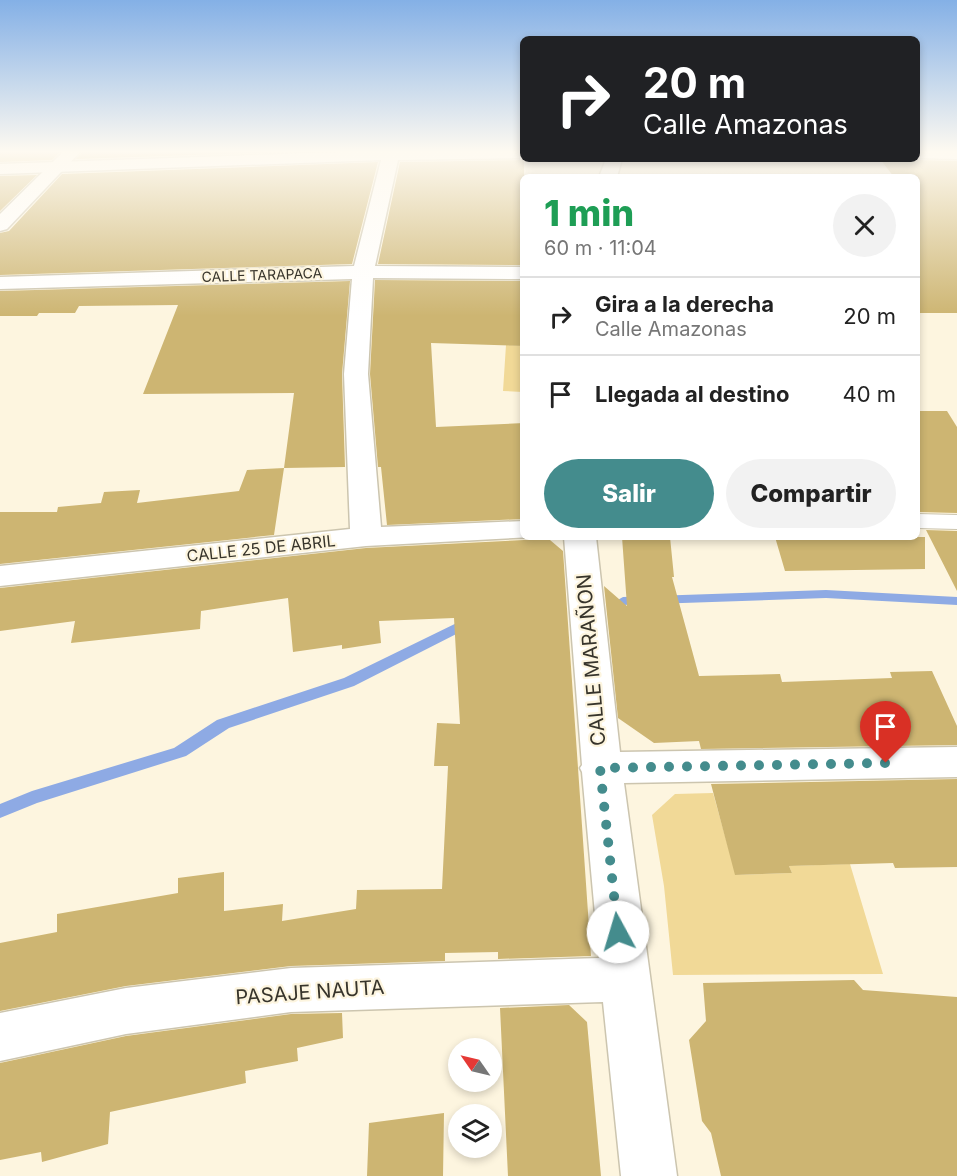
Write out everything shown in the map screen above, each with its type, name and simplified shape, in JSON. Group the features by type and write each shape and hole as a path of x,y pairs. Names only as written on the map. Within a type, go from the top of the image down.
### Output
{"street":[{"path":"0,225 18,207"},
{"path":"366,537 362,442 356,374 363,272 378,207"},
{"name":"CALLE TARAPACA","path":"0,283 363,272 520,273"},
{"name":"CALLE 25 DE ABRIL","path":"0,576 366,537 520,530"},
{"name":"CALLE MARAÑON","path":"580,540 600,768 623,979 649,1176"},
{"path":"600,768 957,762"},
{"name":"PASAJE NAUTA","path":"0,1037 126,1011 291,990 623,979"}],"lane":[{"path":"920,522 957,522"}],"shaded area":[{"path":"506,345 520,346 520,392 503,391"},
{"path":"713,793 736,875 792,873 789,866 850,864 883,974 673,975 664,886 652,815 675,794"}],"building":[{"path":"31,207 367,207 352,264 0,275 0,233 9,231"},
{"path":"390,207 520,207 520,265 378,264"},
{"path":"920,207 957,207 957,313 920,313"},
{"path":"375,280 520,281 520,346 431,343 436,427 520,423 520,519 387,525 381,467 378,467 370,374"},
{"path":"350,281 342,374 345,467 284,468 294,393 143,394 178,305 79,306 75,313 0,316 0,291"},
{"path":"920,411 947,411 957,427 957,513 920,512"},
{"path":"284,468 274,535 0,564 0,512 57,512 58,507 101,503 104,492 140,490 137,503 239,491 247,470"},
{"path":"926,530 957,531 957,591"},
{"path":"920,537 925,537 925,569 785,571 776,540 920,540"},
{"path":"550,540 563,551 591,956 498,959 498,952 445,953 445,961 291,966 126,986 0,1011 0,943 57,932 57,914 178,893 178,878 224,872 224,911 283,904 282,921 356,909 357,890 442,889 448,766 434,766 437,723 460,724 454,618 379,621 381,643 342,649 342,645 293,652 288,598 201,611 200,629 71,643 75,621 0,631 0,588 366,548"},
{"path":"622,540 670,540 674,577 672,577 699,676 780,674 782,682 892,678 890,672 932,671 957,726 957,745 701,749 699,741 654,743 618,718 604,586 627,606"},
{"path":"957,779 957,867 895,868 893,863 789,866 792,873 735,875 711,784"},
{"path":"854,980 863,990 957,997 957,1176 721,1176 711,1133 702,1121 689,1040 706,1021 703,983"},
{"path":"569,1005 587,1022 601,1176 508,1176 500,1008"},
{"path":"342,1013 343,1038 297,1048 298,1061 245,1071 246,1083 110,1112 108,1144 42,1162 41,1152 0,1160 0,1063 126,1036 291,1014"},
{"path":"444,1113 443,1176 367,1176 369,1123"}],"waterway":[{"path":"623,601 826,594 957,601"},
{"path":"0,811 32,798 180,752 223,724 349,682 469,622"}],"route":[{"path":"618,932 600,768 886,763"}]}
